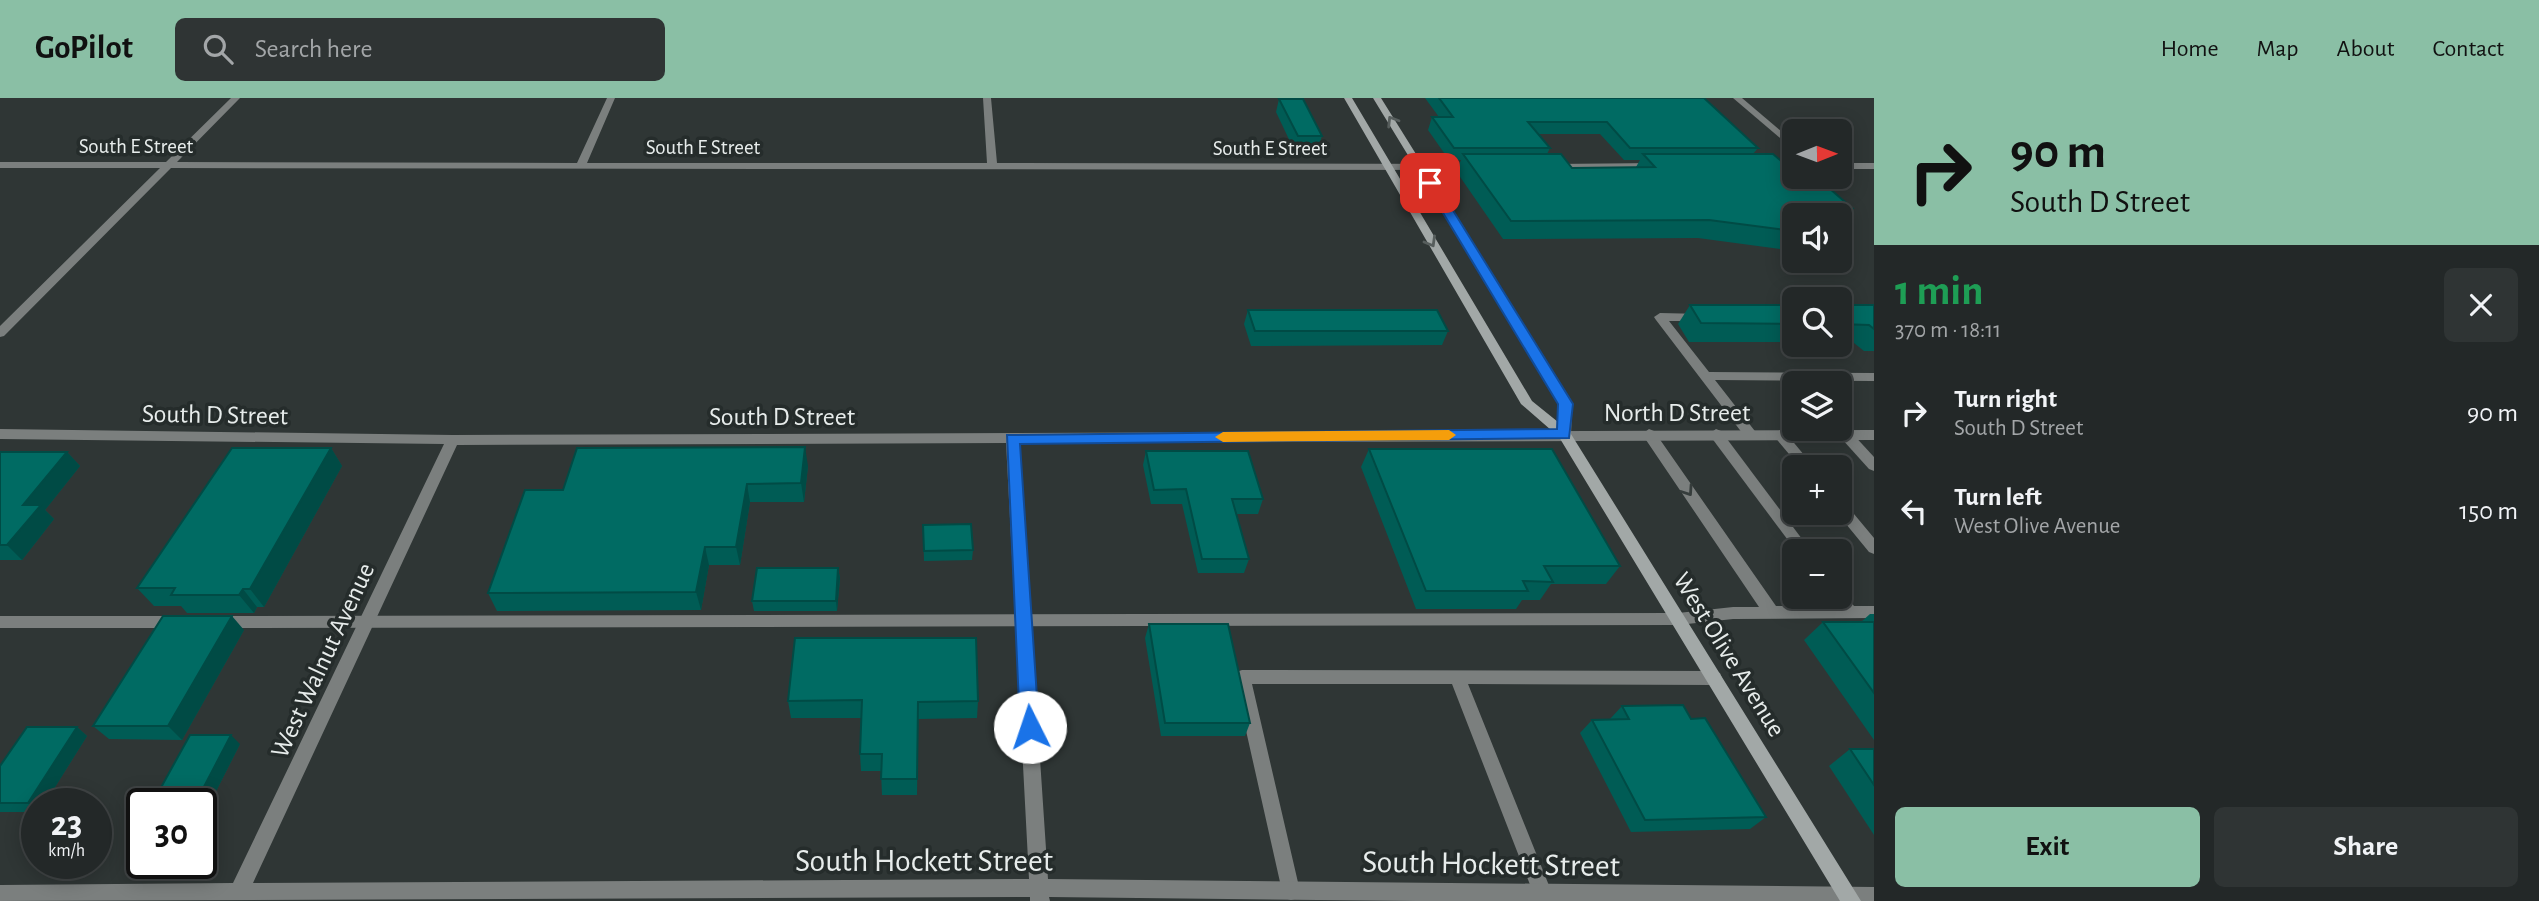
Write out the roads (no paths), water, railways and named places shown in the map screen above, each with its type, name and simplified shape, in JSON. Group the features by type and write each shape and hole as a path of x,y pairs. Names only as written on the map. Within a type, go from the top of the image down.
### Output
{"main road":[{"name":"West Olive Avenue","path":"1348,98 1527,404 1564,434 1850,899"},
{"path":"1377,98 1566,404 1564,434"}],"street":[{"path":"0,333 236,98"},
{"path":"580,167 611,98"},
{"path":"988,98 992,166"},
{"path":"1737,98 1782,137"},
{"name":"South E Street","path":"0,165 1490,167"},
{"path":"1545,167 1669,166"},
{"path":"1752,166 1782,166"},
{"path":"1852,166 1874,166"},
{"path":"1714,317 1660,317 1751,435"},
{"path":"1706,376 1874,377"},
{"name":"South D Street","path":"0,434 453,440 1564,434"},
{"name":"North D Street","path":"1564,434 1780,435"},
{"path":"1649,434 1772,613"},
{"path":"1716,435 1795,539"},
{"path":"1780,435 1797,455"},
{"name":"North D Street","path":"1852,435 1874,435"},
{"path":"1013,439 1040,895"},
{"name":"West Walnut Avenue","path":"236,898 453,440"},
{"path":"1851,441 1874,466"},
{"path":"1852,522 1874,548"},
{"path":"1848,609 1851,613"},
{"path":"0,622 1678,619 1772,613 1874,612"},
{"path":"1291,891 1241,677 1714,678"},
{"path":"1457,677 1543,893"},
{"name":"South Hockett Street","path":"0,894 236,898 1040,895 1291,891 1850,899 1874,896"}]}
